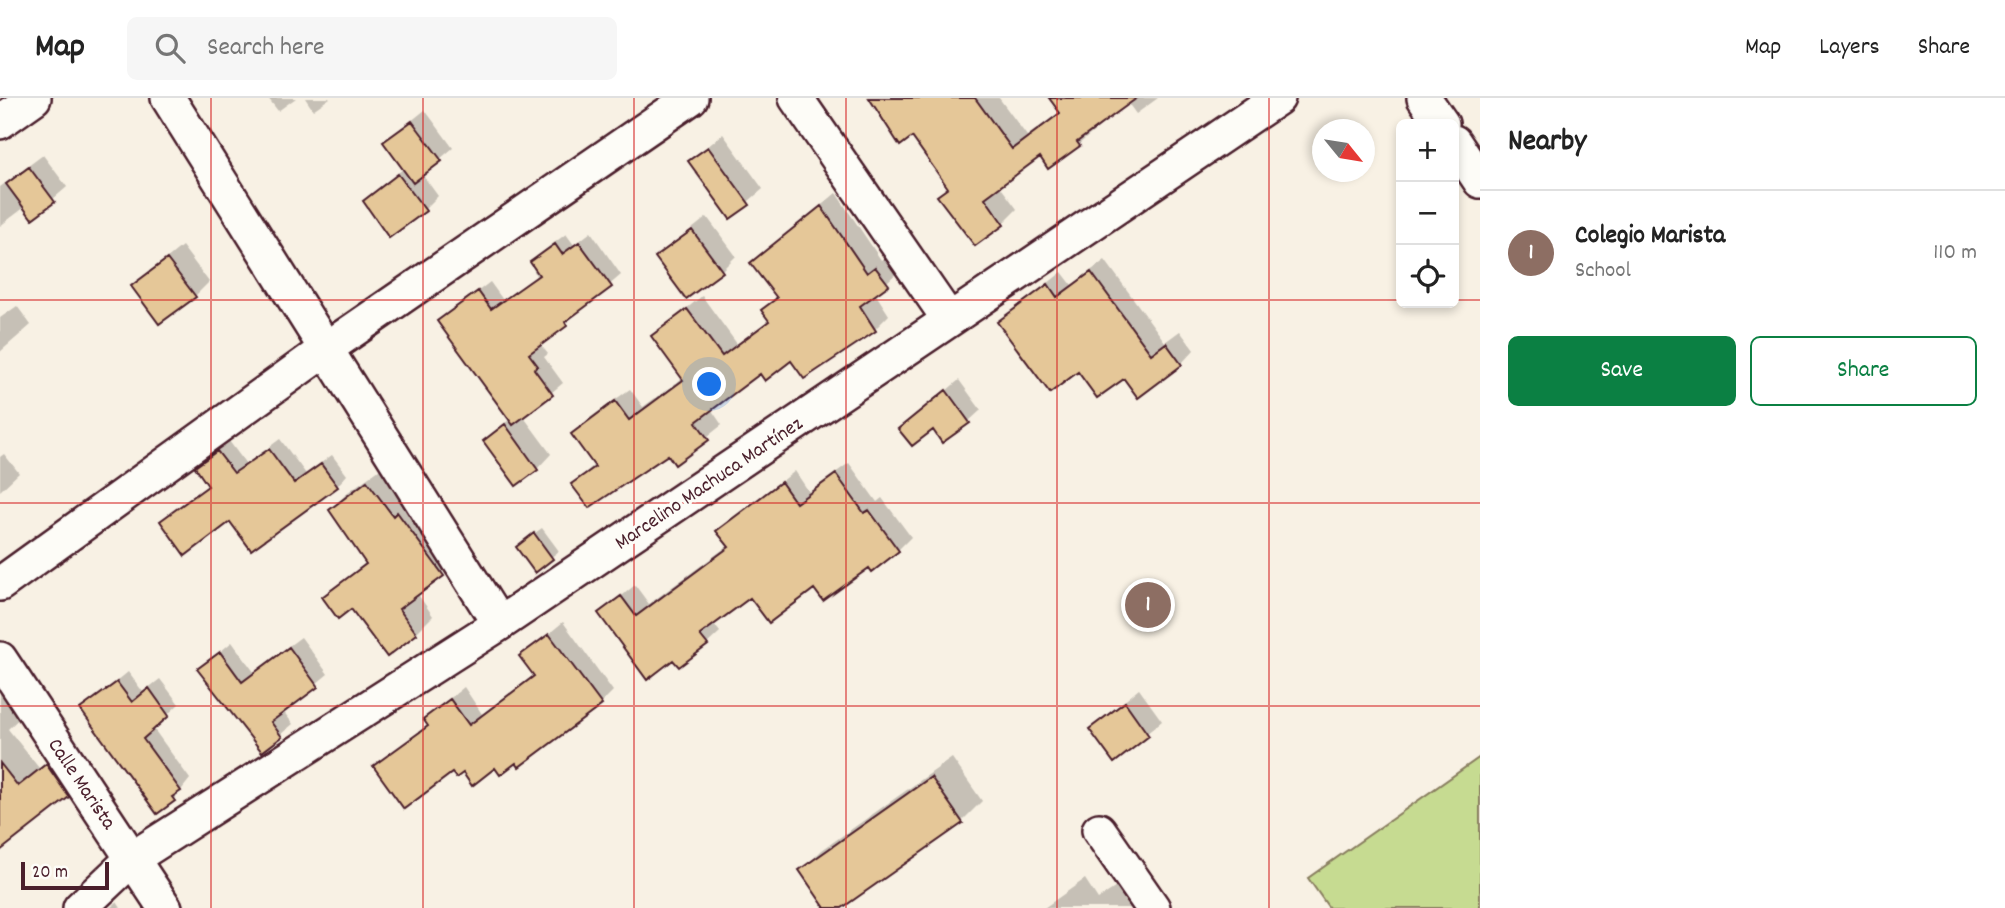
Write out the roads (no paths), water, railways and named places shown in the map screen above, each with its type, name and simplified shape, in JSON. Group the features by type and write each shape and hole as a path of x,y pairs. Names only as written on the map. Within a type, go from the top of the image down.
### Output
{"street":[{"path":"0,122 34,98"},
{"path":"168,98 499,624"},
{"path":"0,584 326,349 691,98"},
{"path":"796,98 948,318"},
{"name":"Marcelino Machuca Martínez","path":"80,908 133,858 499,624 948,318 1278,98"},
{"path":"1424,98 1439,119"},
{"path":"1459,150 1480,181"},
{"name":"Calle Marista","path":"0,659 165,908"},
{"path":"1099,830 1153,908"}],"place":[{"name":"Colegio Marista","path":"1148,605"}]}
